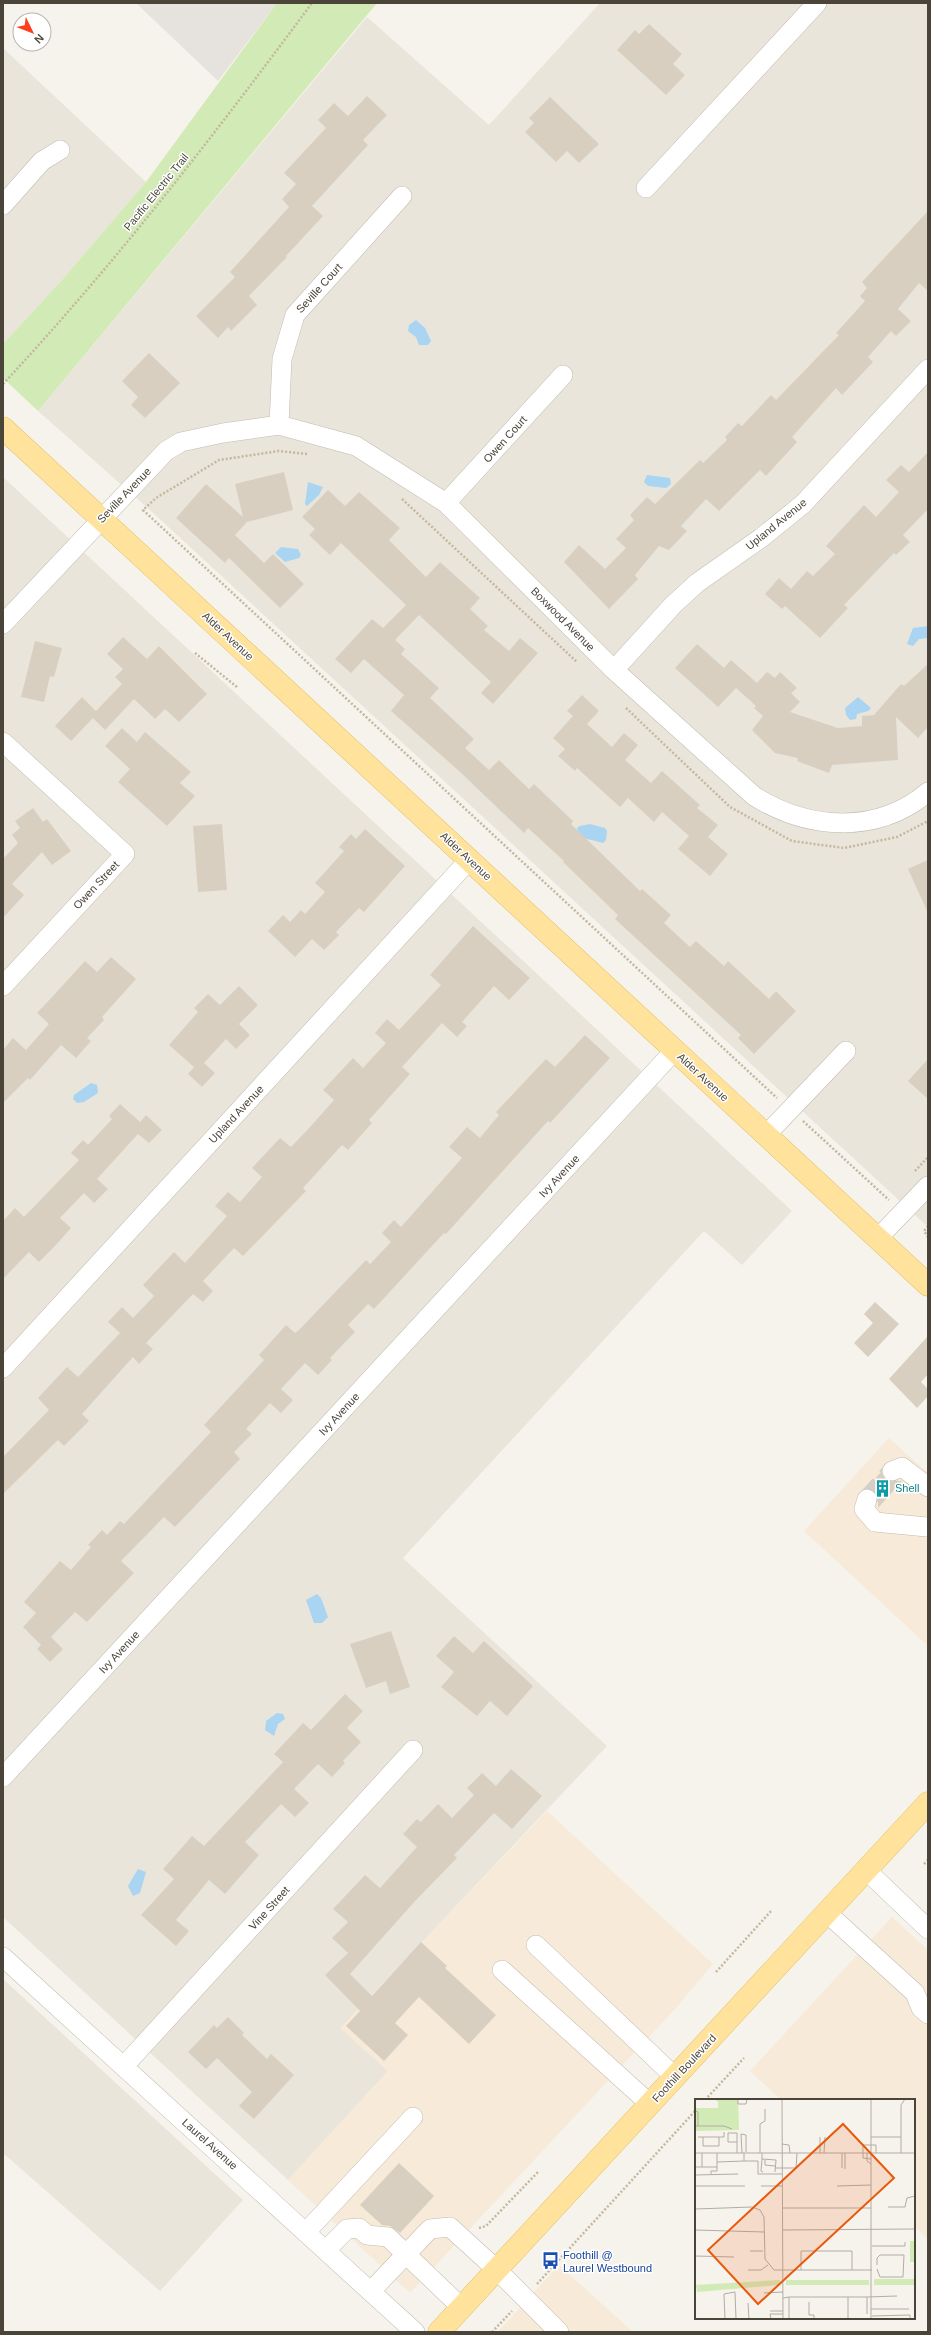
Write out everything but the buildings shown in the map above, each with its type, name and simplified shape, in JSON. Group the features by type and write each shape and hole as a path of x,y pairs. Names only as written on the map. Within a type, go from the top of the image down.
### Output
{"main road":[{"name":"Alder Avenue","path":"3,428 928,1285"},
{"name":"Foothill Boulevard","path":"439,2332 928,1803"}],"street":[{"path":"646,188 817,3"},
{"path":"3,205 42,160 60,150"},
{"name":"Seville Court","path":"279,425 282,359 295,315 402,196"},
{"name":"Upland Avenue","path":"614,670 673,605 697,583 761,538 803,504 928,369"},
{"name":"Owen Court","path":"446,503 563,375"},
{"name":"Boxwood Avenue","path":"279,425 356,446 446,503 614,670 754,796 774,809 800,818 840,824 884,816 920,799 928,792"},
{"name":"Seville Avenue","path":"3,624 100,518 166,451 180,442 224,433 279,425"},
{"name":"Owen Street","path":"3,742 125,854 3,986"},
{"name":"Upland Avenue","path":"3,1368 469,860"},
{"name":"Ivy Avenue","path":"3,1777 675,1050"},
{"path":"766,1135 846,1051"},
{"path":"878,1238 928,1186"},
{"path":"892,1471 902,1467 928,1487"},
{"path":"867,1499 864,1509 875,1522 928,1528"},
{"name":"Vine Street","path":"124,2066 413,1750"},
{"path":"866,1870 928,1929"},
{"path":"826,1913 915,1993 921,2008 928,2014"},
{"path":"536,1945 675,2077"},
{"name":"Laurel Avenue","path":"3,1957 416,2332"},
{"path":"502,1970 650,2104"},
{"path":"306,2232 413,2117"},
{"path":"371,2291 430,2229 450,2227 497,2270 559,2332"},
{"path":"326,2250 347,2230 359,2228 366,2235 388,2237 462,2308"}],"path":[{"name":"Pacific Electric Trail","path":"3,384 109,264 194,159 312,3"},
{"path":"314,454 279,451 219,460 156,498 143,510 888,1200 893,1195"},
{"path":"399,497 416,510 579,664"},
{"path":"195,653 237,687"},
{"path":"620,702 730,807 792,841 844,848 897,837 928,821"},
{"path":"913,1173 928,1156"},
{"path":"928,1226 924,1231 928,1237"},
{"path":"924,1864 928,1860"},
{"path":"716,1972 772,1910"},
{"path":"706,2099 744,2058"},
{"path":"492,2332 695,2111"},
{"path":"478,2228 486,2226 538,2172"}],"shaded area":[{"path":"136,3 277,3 218,81"},
{"path":"600,3 928,3 928,1227 151,511 38,411 367,17 489,125"},
{"path":"3,48 146,182 62,280 3,344"},
{"path":"3,477 792,1211 742,1265 704,1231 403,1558 607,1746 341,2028 388,2071 288,2180 3,1917"},
{"path":"889,1438 928,1473 928,1646 804,1531"},
{"path":"547,1811 713,1964 675,2009 410,2293 288,2180 388,2071 340,2028"},
{"path":"892,1917 928,1950 928,2239 915,2227 915,2099 780,2099 750,2071"},
{"path":"3,1979 243,2200 160,2291 3,2153"},
{"path":"559,2265 633,2332 498,2332"}],"green space":[{"path":"277,3 377,3 38,411 3,378 3,344 62,280 146,182"}],"water":[{"path":"416,320 425,328 431,341 428,345 419,345 416,337 408,331 409,325"},
{"path":"647,475 670,478 671,484 666,488 648,486 644,482"},
{"path":"308,482 323,487 319,495 307,506 305,504"},
{"path":"281,547 298,549 301,555 299,558 285,562 275,553"},
{"path":"928,626 928,638 919,639 913,646 907,644 913,628"},
{"path":"858,697 871,708 868,711 857,714 856,719 850,720 846,715 845,708"},
{"path":"590,824 605,828 607,831 606,840 603,843 580,837 577,828"},
{"path":"91,1083 97,1085 98,1093 84,1102 77,1103 73,1099 74,1095"},
{"path":"317,1594 321,1598 328,1617 322,1623 314,1623 306,1600"},
{"path":"277,1713 283,1714 285,1719 278,1724 274,1736 265,1730 266,1721"},
{"path":"138,1869 146,1872 140,1893 133,1896 128,1886"}],"tunnel":[{"path":"867,1499 892,1471"}],"place":[{"name":"Shell","path":"882,1488"},
{"name":"Foothill @ Laurel Westbound","path":"550,2261"}]}
